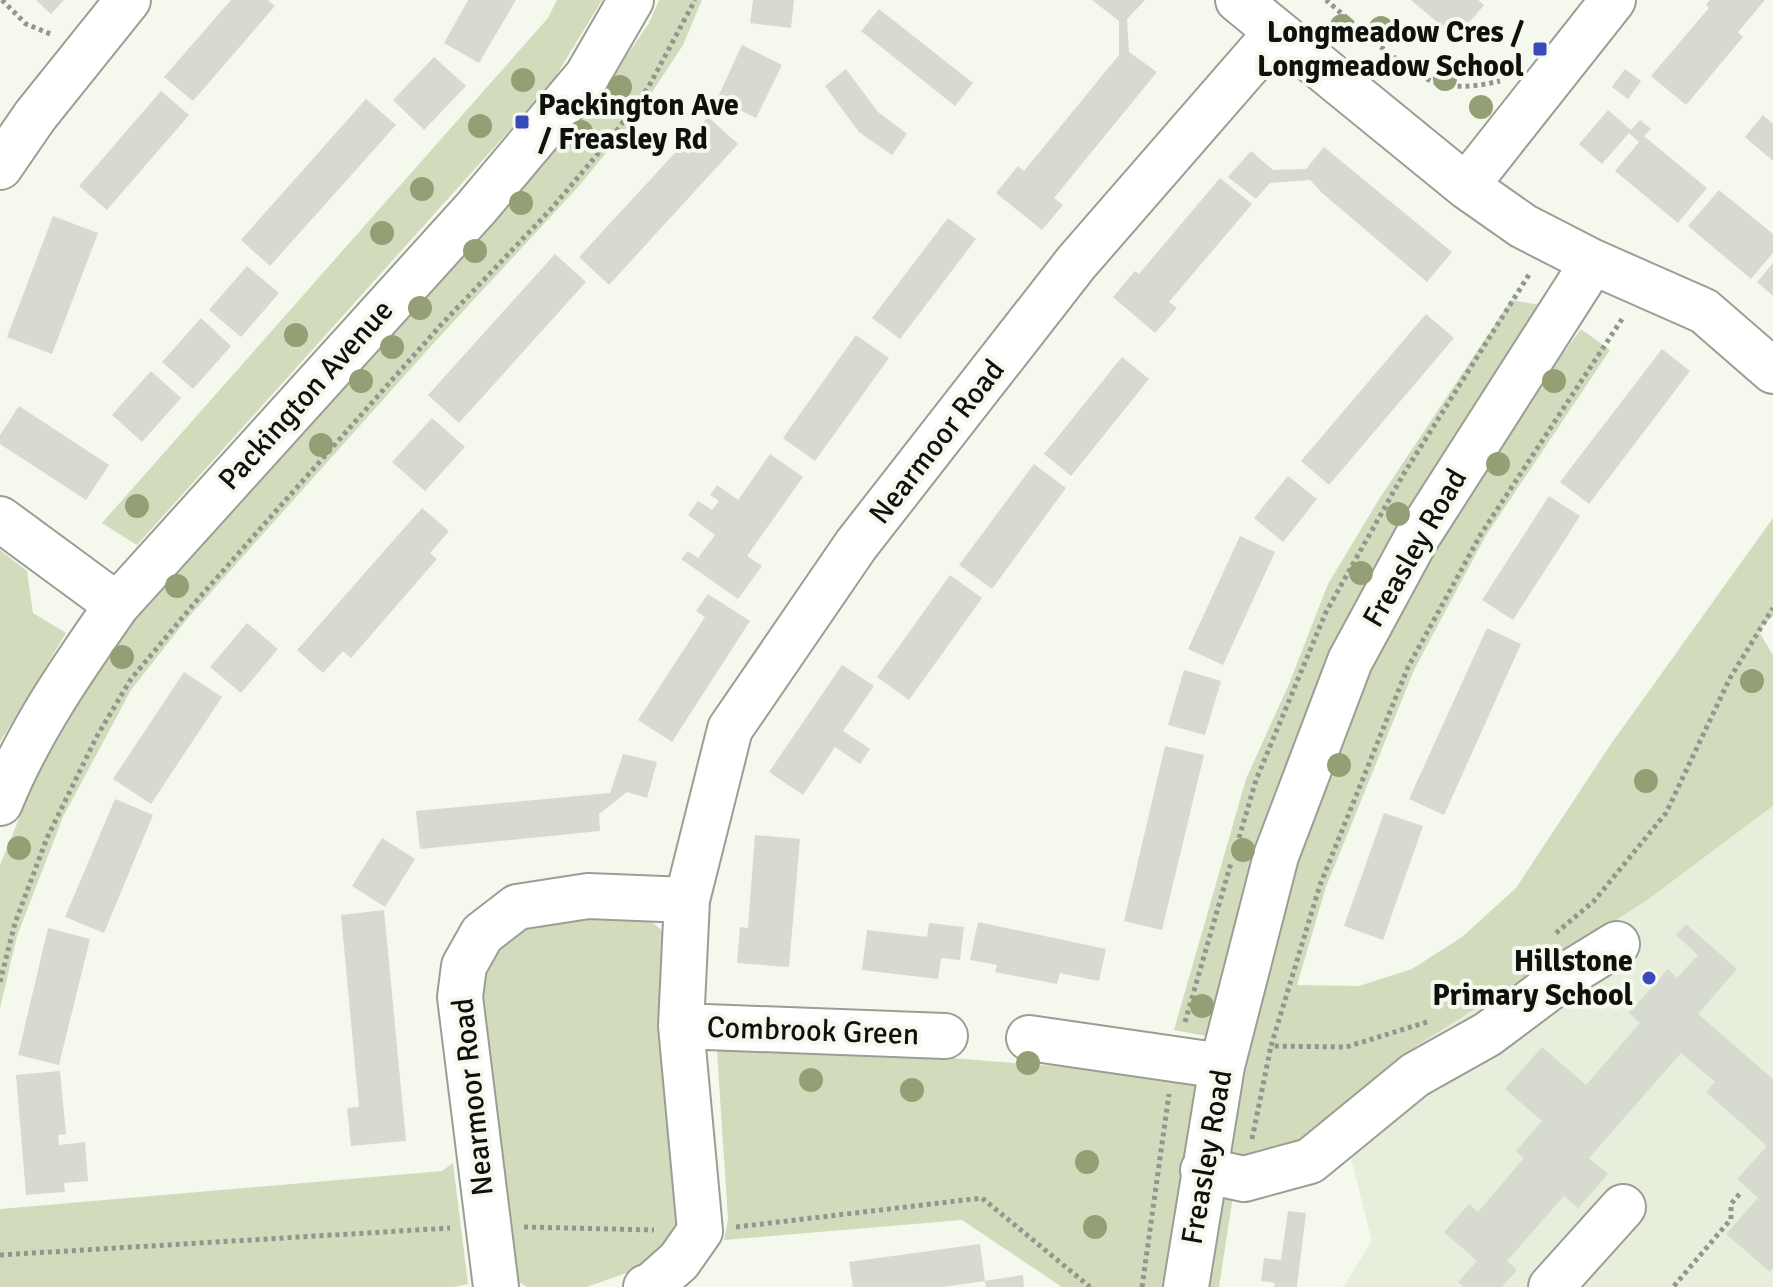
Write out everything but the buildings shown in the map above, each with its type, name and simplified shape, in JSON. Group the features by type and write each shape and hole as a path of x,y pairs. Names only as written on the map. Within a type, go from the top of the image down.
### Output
{"street":[{"path":"0,167 35,116 128,0"},
{"name":"Packington Avenue","path":"0,803 25,746 69,673 117,605 477,207 587,76 631,0"},
{"path":"1238,0 1466,186 1523,226 1593,262 1704,311 1773,371"},
{"path":"1466,186 1613,0"},
{"name":"Nearmoor Road","path":"700,1231 681,1026 687,900 730,729 856,545 1076,263 1276,33"},
{"name":"Freasley Road","path":"1186,1287 1222,1066 1276,856 1350,661 1416,539 1593,262"},
{"path":"0,519 117,605"},
{"name":"Nearmoor Road","path":"496,1287 486,1226 460,997 464,966 482,934 517,907 588,896 687,900"},
{"path":"1203,1170 1244,1179 1310,1161 1415,1075 1488,1034 1568,974 1617,944"},
{"name":"Combrook Green","path":"681,1026 945,1036"},
{"path":"1029,1038 1222,1066"},
{"path":"1551,1287 1623,1207"},
{"path":"646,1287 679,1261 700,1231"}],"path":[{"path":"2,0 26,24 87,51"},
{"path":"0,982 15,923 47,838 97,736 131,679 439,327 552,208 613,136 649,86 695,0"},
{"path":"1326,0 1400,61 1435,83 1472,87 1505,80"},
{"path":"1435,1019 1346,1047 1271,1046 1320,885 1408,667 1481,534 1609,336 1647,285"},
{"path":"1547,941 1594,901 1666,813 1730,678 1773,608"},
{"path":"1674,1286 1731,1219 1731,1204 1741,1192"},
{"path":"0,1255 486,1226 700,1231 982,1198 1090,1287"}],"shaded area":[{"name":"Hillstone Primary School","path":"1773,806 1773,1287 1343,1287 1372,1241 1347,1142 1404,1054 1646,901"}],"green space":[{"path":"557,0 602,0 551,84 137,545 102,523 548,18"},
{"path":"659,0 702,0 683,45 637,115 579,186 187,619 131,690 63,817 17,936 0,1008 0,865 33,785 69,713 130,625 594,103 649,23"},
{"path":"1511,300 1541,305 1442,474 1216,1038 1174,1030 1246,779 1289,684 1328,584 1381,496"},
{"path":"1581,329 1610,350 1485,537 1414,670 1326,887 1297,985 1359,986 1412,969 1462,937 1516,888 1611,744 1773,518 1773,616 1758,630 1773,655 1773,806 1646,901 1404,1054 1347,1142 1220,1163 1276,918 1329,769 1386,638 1486,460"},
{"path":"0,550 27,571 33,613 66,633 0,742"},
{"path":"634,906 667,935 689,1212 660,1261 587,1287 527,1287 519,1282 510,1265 472,982 497,938 527,917"},
{"path":"716,1036 1145,1073 1197,1072 1169,1287 1062,1287 962,1220 724,1240 728,1219"},
{"path":"453,1163 468,1284 454,1287 0,1287 0,1209 442,1171"},
{"path":"1209,1192 1233,1196 1219,1287 1194,1287"}],"place":[{"name":"Longmeadow Cres / Longmeadow School","path":"1540,49"},
{"name":"Packington Ave / Freasley Rd","path":"522,122"},
{"name":"Hillstone Primary School","path":"1649,978"}]}
